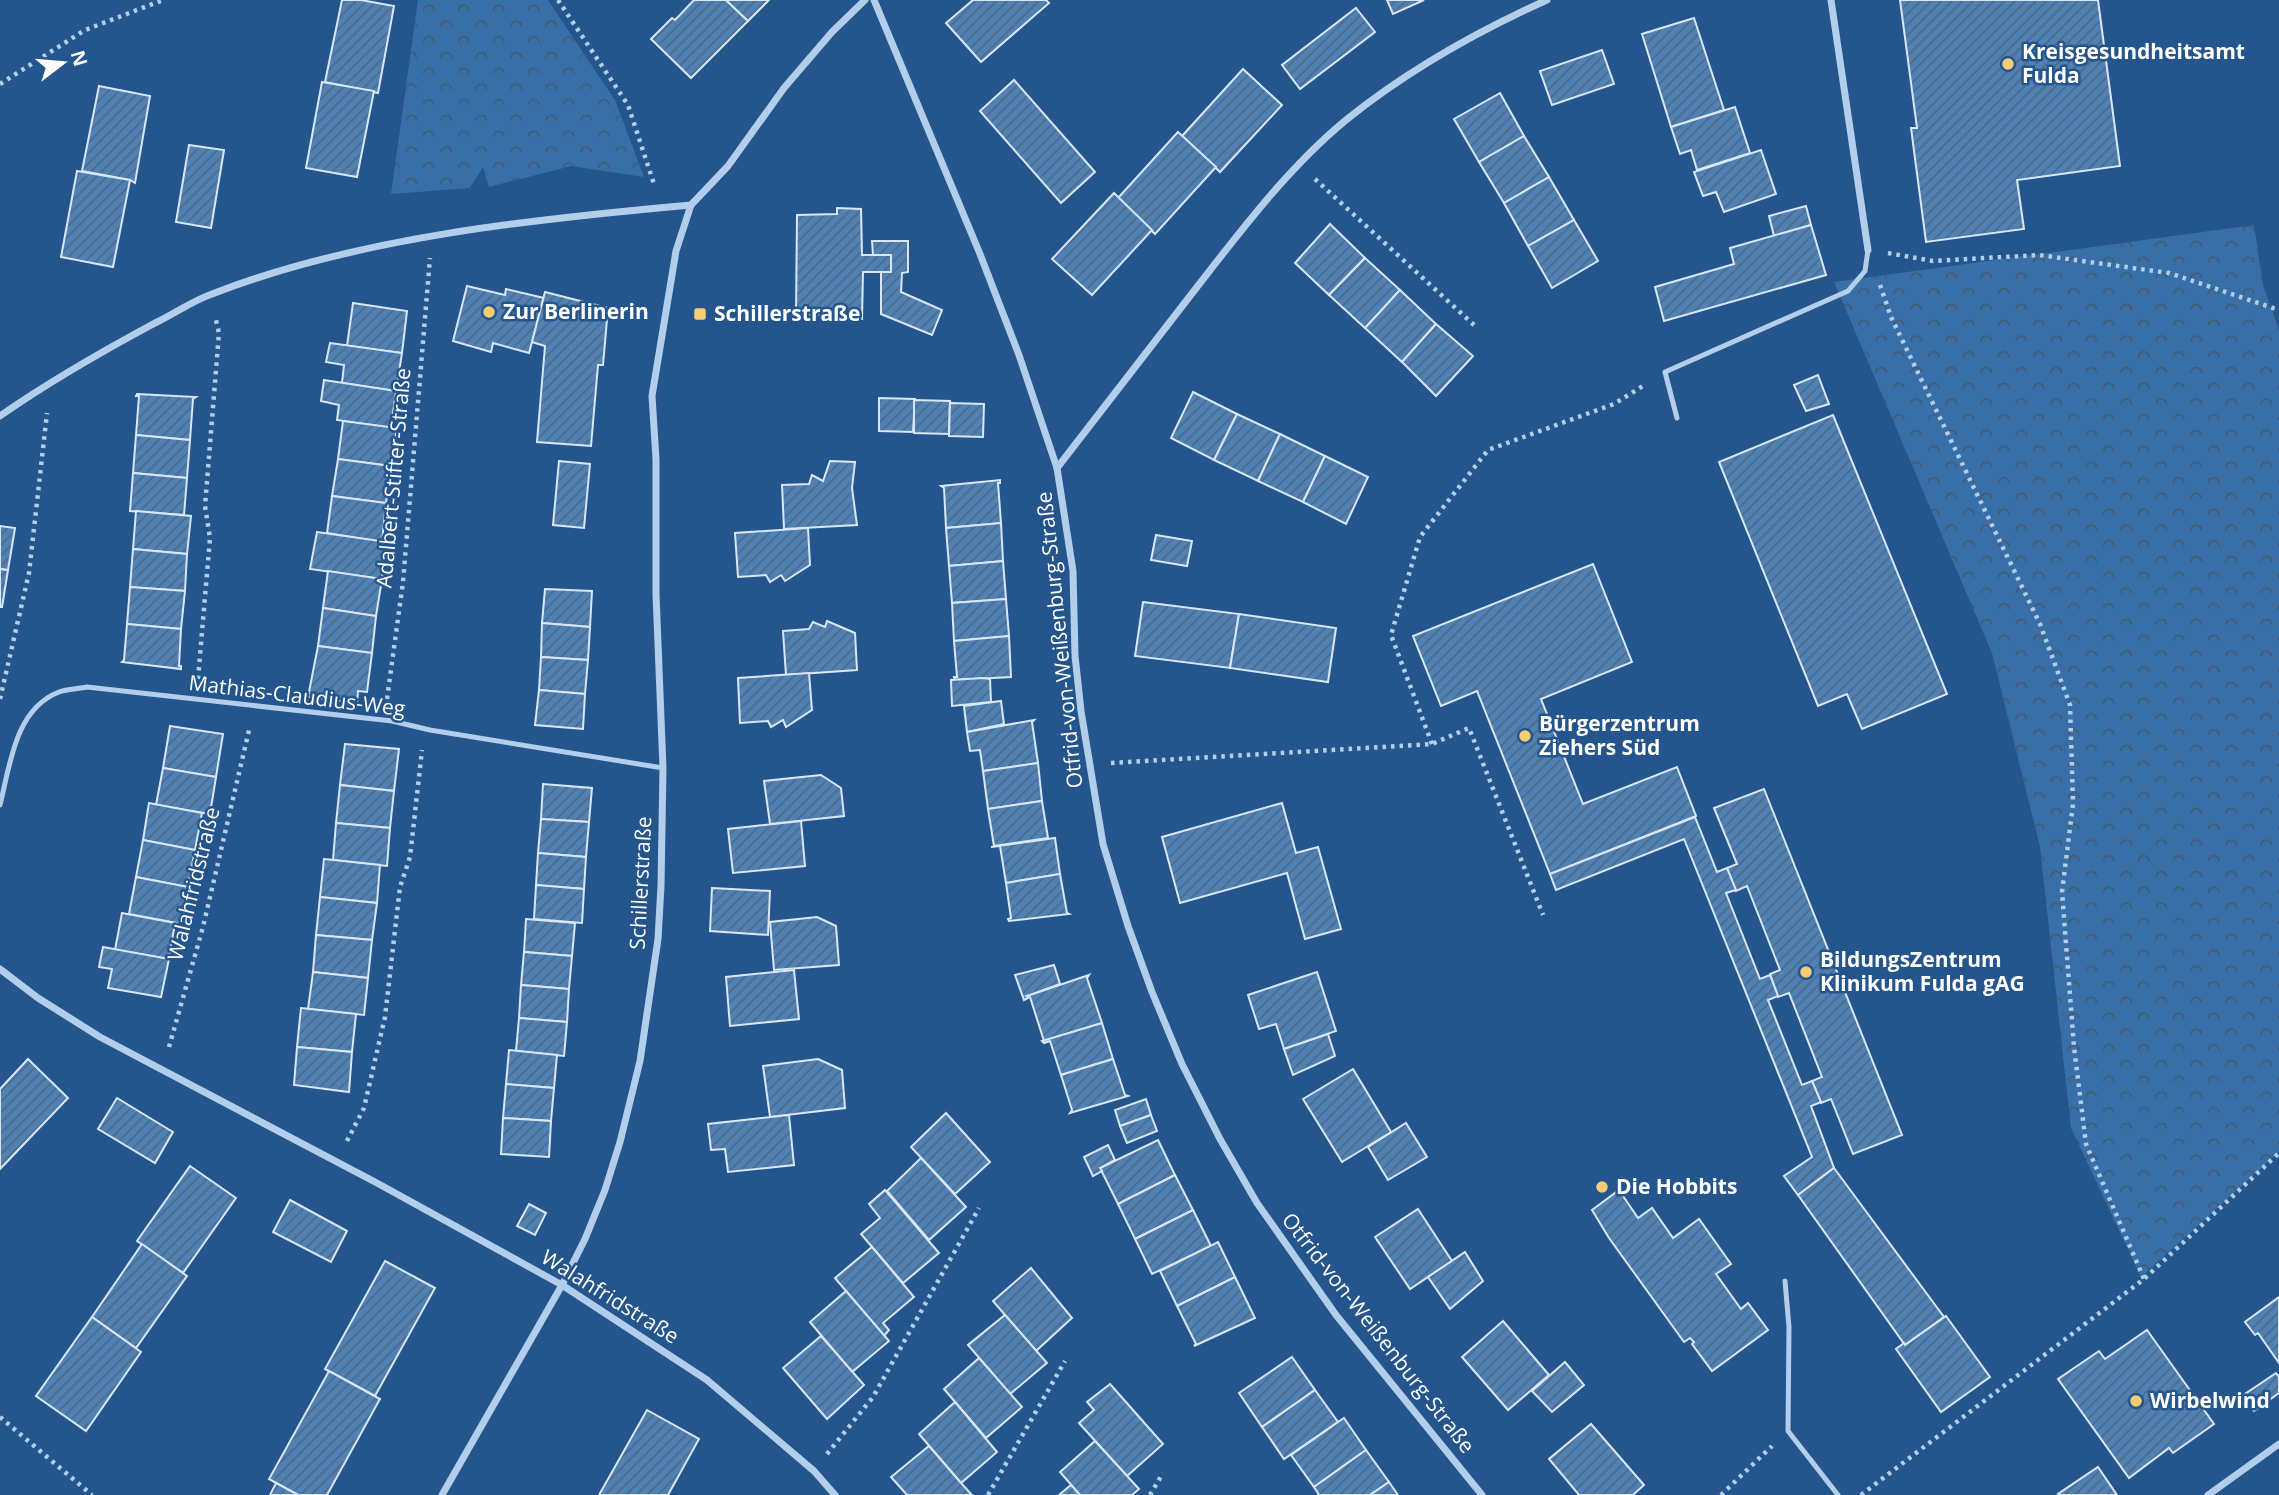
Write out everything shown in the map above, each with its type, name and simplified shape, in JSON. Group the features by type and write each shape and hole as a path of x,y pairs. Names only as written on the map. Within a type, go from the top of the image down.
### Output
{"street":[{"name":"Schillerstraße","path":"442,1495 562,1284 585,1238 605,1190 640,1061 658,939 663,768 656,594 656,459 652,396 676,251 691,205 728,166 784,88 832,32 865,0"},
{"name":"Otfrid-von-Weißenburg-Straße","path":"874,0 981,254 1057,468 1073,570 1075,656 1103,844 1128,926 1182,1064 1220,1139 1257,1203 1336,1315 1482,1495"},
{"name":"Otfrid-von-Weißenburg-Straße","path":"1057,468 1230,244 1298,164 1345,121 1385,91 1445,52 1546,0"},
{"path":"1831,0 1868,250"},
{"path":"0,416 50,381 210,294 325,258 432,237 691,205"},
{"name":"Walahfridstraße","path":"0,969 38,998 100,1037 562,1284 707,1380 814,1471 835,1495"},
{"path":"2208,1495 2279,1444"}],"lane":[{"path":"1677,418 1665,372 1848,291 1865,271 1868,250"},
{"name":"Mathias-Claudius-Weg","path":"0,805 18,733 37,705 60,692 87,687 392,721 430,730 663,768"},
{"path":"1786,1281 1789,1327 1788,1431 1838,1495"}],"path":[{"path":"0,84 85,30 163,0"},
{"path":"558,0 628,105 662,207"},
{"path":"1298,164 1474,325"},
{"name":"Adalbert-Stifter-Straße","path":"392,721 387,699 403,582 432,237"},
{"path":"2144,1279 2087,1143 2074,1047 2062,892 2073,804 2070,705 2040,624 1891,317 1868,250 1933,261 2039,255 2169,273 2278,310"},
{"path":"202,700 197,678 210,538 205,506 219,333 210,294"},
{"path":"1432,744 1391,635 1420,537 1488,450 1614,404 1665,372"},
{"path":"0,699 29,573 50,381"},
{"name":"Walahfridstraße","path":"162,1071 203,928 249,727 258,706"},
{"path":"1089,764 1432,744 1469,728 1543,915"},
{"path":"341,1166 349,1134 364,1108 385,1017 400,887 410,857 421,754 430,730"},
{"path":"1861,1495 2144,1279 2279,1153"},
{"path":"814,1471 873,1396 979,1208"},
{"path":"988,1495 1065,1361"},
{"path":"0,1417 92,1495"},
{"path":"1721,1495 1788,1431"},
{"path":"1150,1495 1163,1473"}],"green space":[{"path":"418,0 548,0 615,100 644,177 571,166 489,187 483,167 470,188 391,194"},
{"path":"2254,225 2263,285 2279,330 2279,1152 2141,1277 2071,1128 2040,847 1992,653 1834,282"}],"building":[{"path":"342,0 361,0 394,6 378,93 325,82"},
{"path":"694,0 726,0 748,21 691,78 651,39"},
{"path":"726,0 769,0 748,21"},
{"path":"973,0 1046,0 1049,3 981,62 946,23"},
{"path":"1387,0 1424,0 1393,14"},
{"name":"Kreisgesundheitsamt Fulda","path":"1900,0 2098,0 2120,166 2017,180 2024,229 1926,242 1911,128 1917,128"},
{"path":"1356,8 1375,32 1300,89 1282,65"},
{"path":"1694,18 1724,110 1671,127 1642,34"},
{"path":"1602,50 1614,84 1552,105 1540,71"},
{"path":"1243,69 1282,105 1220,172 1182,136"},
{"path":"1014,80 1095,172 1061,203 980,111"},
{"path":"322,82 374,91 357,177 306,168"},
{"path":"99,86 150,96 135,183 82,171"},
{"path":"1500,93 1524,136 1479,162 1454,119"},
{"path":"1735,107 1750,153 1697,170 1691,150 1680,154 1671,127"},
{"path":"1178,132 1216,167 1155,234 1118,198"},
{"path":"1524,136 1549,177 1504,203 1479,162"},
{"path":"189,145 224,150 211,228 176,222"},
{"path":"1761,150 1776,194 1724,212 1716,192 1703,196 1694,172"},
{"path":"77,171 130,180 113,267 61,257"},
{"path":"1549,177 1574,220 1528,246 1504,203"},
{"path":"1114,193 1152,230 1092,295 1052,259"},
{"path":"1806,206 1811,225 1774,236 1769,216"},
{"path":"837,208 861,209 862,255 891,255 891,272 863,272 862,319 838,320 837,314 796,315 797,215 837,214"},
{"path":"1574,220 1598,261 1552,288 1528,246"},
{"path":"1330,224 1365,258 1329,295 1295,263"},
{"path":"1811,225 1826,275 1664,321 1655,287 1734,264 1730,248"},
{"path":"872,241 908,241 908,272 902,273 901,292 942,310 932,335 881,314 881,272 891,272 891,255 873,255"},
{"path":"1365,258 1400,290 1365,328 1329,295"},
{"path":"467,286 505,295 506,289 544,298 529,353 493,343 491,352 453,341"},
{"path":"1400,290 1436,324 1402,362 1365,328"},
{"path":"545,292 608,308 603,365 598,365 591,446 537,442 545,346 532,342"},
{"path":"353,303 407,311 402,353 347,346"},
{"path":"1436,324 1473,356 1436,396 1402,362"},
{"path":"330,343 402,353 396,391 342,383 344,365 326,362"},
{"path":"1818,375 1829,404 1806,411 1794,385"},
{"path":"324,380 396,391 391,428 337,420 339,405 321,401"},
{"path":"1193,392 1237,414 1214,460 1171,438"},
{"path":"137,394 196,397 193,399 190,440 136,435"},
{"path":"879,398 915,399 913,432 879,431"},
{"path":"914,400 950,401 949,434 914,433"},
{"path":"950,403 984,404 983,437 949,436"},
{"path":"1237,414 1280,434 1258,481 1214,460"},
{"path":"1833,415 1947,694 1862,729 1847,694 1818,706 1719,462"},
{"path":"343,421 397,428 391,466 338,459"},
{"path":"1280,434 1325,456 1303,502 1258,481"},
{"path":"136,435 190,440 187,478 133,473"},
{"path":"1325,456 1368,477 1346,524 1303,502"},
{"path":"338,459 391,466 386,503 332,496"},
{"path":"559,461 590,464 584,528 553,525"},
{"path":"830,461 855,462 852,488 857,525 784,529 782,485 809,484 812,475 823,481"},
{"path":"133,473 187,478 184,515 130,511"},
{"path":"1000,480 1001,523 946,528 944,488 941,486"},
{"path":"332,496 386,503 382,542 327,533"},
{"path":"136,511 191,516 187,554 133,549"},
{"path":"1001,523 1003,561 949,566 946,528"},
{"path":"0,526 15,528 8,570 0,569"},
{"path":"808,528 810,565 785,581 781,575 770,582 766,575 738,577 735,533"},
{"path":"317,532 387,542 382,579 310,569"},
{"path":"1156,535 1192,541 1187,566 1151,560"},
{"path":"133,549 187,554 185,591 130,587"},
{"path":"1003,561 1006,599 952,603 949,566"},
{"name":"Bürgerzentrum Ziehers Süd","path":"1593,564 1632,662 1541,699 1583,804 1677,767 1696,816 1550,874 1477,691 1441,706 1413,636"},
{"path":"0,569 8,570 2,607 0,607"},
{"path":"328,571 382,579 376,616 323,608"},
{"path":"130,587 185,591 181,629 127,624"},
{"path":"545,589 592,591 590,627 542,623"},
{"path":"1006,599 1009,636 954,641 952,603"},
{"path":"1143,602 1239,614 1230,668 1135,656"},
{"path":"323,608 376,616 372,653 318,646"},
{"path":"1239,614 1336,628 1328,682 1230,668"},
{"path":"827,621 855,633 857,670 786,675 783,631 809,629 813,622 825,627"},
{"path":"542,623 590,627 588,660 541,657"},
{"path":"127,624 181,629 181,669 122,662"},
{"path":"1009,636 1011,677 955,680 954,641"},
{"path":"318,646 372,653 367,692 358,691 357,703 308,697"},
{"path":"541,657 588,660 585,694 539,690"},
{"path":"809,673 812,710 786,727 783,720 771,727 768,721 740,723 738,678"},
{"path":"990,679 991,702 952,706 951,680"},
{"path":"539,690 585,694 583,729 535,725"},
{"path":"1001,701 1004,724 967,732 964,706"},
{"path":"1034,720 1032,722 1038,763 983,771 980,750 970,751 967,732"},
{"path":"170,726 223,734 216,777 163,768"},
{"path":"345,744 399,749 394,791 340,785"},
{"path":"1038,763 1042,801 988,809 983,771"},
{"path":"163,768 216,777 210,814 156,805"},
{"path":"821,775 841,788 844,816 770,824 764,781"},
{"path":"543,784 592,788 589,822 541,819"},
{"path":"340,785 394,791 390,828 336,823"},
{"name":"BildungsZentrum Klinikum Fulda gAG","path":"1764,789 1902,1135 1853,1154 1831,1099 1821,1103 1812,1081 1822,1077 1789,993 1778,997 1770,974 1780,970 1747,886 1736,891 1727,868 1737,864 1714,808"},
{"path":"1042,801 1048,838 994,846 988,809"},
{"path":"149,803 202,813 195,850 143,840"},
{"path":"1282,803 1296,853 1318,847 1341,929 1305,939 1287,873 1180,903 1162,837"},
{"path":"1695,817 1717,872 1727,868 1736,890 1726,893 1760,979 1770,975 1778,996 1768,1000 1802,1085 1812,1081 1821,1102 1811,1106 1834,1168 1798,1195 1784,1176 1812,1157 1684,839 1556,890 1550,874"},
{"path":"541,819 589,822 586,857 538,853"},
{"path":"801,821 805,866 733,873 728,829"},
{"path":"336,823 390,828 387,866 333,860"},
{"path":"1055,838 1060,874 1006,883 1000,846 991,847"},
{"path":"143,840 195,850 188,887 136,877"},
{"path":"538,853 586,857 584,889 536,885"},
{"path":"324,859 380,865 377,903 320,897"},
{"path":"1060,874 1069,914 1009,921 1011,918 1006,883"},
{"path":"136,877 188,887 182,924 129,914"},
{"path":"536,885 584,889 582,923 534,919"},
{"path":"712,888 770,891 768,935 710,931"},
{"path":"320,897 377,903 372,940 316,935"},
{"path":"122,913 175,923 169,959 115,950"},
{"path":"817,917 836,926 839,965 774,970 770,922"},
{"path":"526,919 575,923 572,956 524,952"},
{"path":"316,935 372,940 368,978 313,972"},
{"path":"103,947 169,959 161,997 108,988 112,969 99,967"},
{"path":"524,952 572,956 569,989 521,985"},
{"path":"1054,965 1060,984 1027,996 1024,1000 1015,975"},
{"path":"794,970 799,1019 730,1026 726,977"},
{"path":"313,972 368,978 364,1015 308,1009"},
{"path":"1317,972 1336,1031 1284,1049 1276,1024 1259,1029 1248,995"},
{"path":"1089,975 1087,978 1102,1023 1044,1041 1030,997 1027,996"},
{"path":"521,985 569,989 567,1022 519,1018"},
{"path":"301,1008 356,1014 352,1052 297,1047"},
{"path":"519,1018 567,1022 564,1056 516,1051"},
{"path":"1102,1023 1113,1059 1061,1075 1050,1041 1042,1041"},
{"path":"1328,1034 1335,1056 1293,1075 1284,1049"},
{"path":"297,1047 352,1052 349,1092 294,1085"},
{"path":"509,1050 557,1055 554,1088 506,1084"},
{"path":"28,1059 68,1098 0,1169 0,1089"},
{"path":"818,1059 842,1070 845,1108 770,1117 763,1066"},
{"path":"1113,1059 1125,1095 1128,1096 1070,1113 1072,1110 1061,1075"},
{"path":"1353,1069 1391,1132 1342,1162 1303,1099"},
{"path":"506,1084 554,1088 551,1121 503,1118"},
{"path":"117,1098 173,1132 155,1163 98,1129"},
{"path":"1146,1099 1151,1115 1120,1126 1115,1110"},
{"path":"946,1113 990,1162 955,1194 911,1147"},
{"path":"789,1115 794,1165 728,1172 725,1149 711,1150 708,1124"},
{"path":"1151,1115 1157,1131 1127,1143 1120,1126"},
{"path":"503,1118 551,1121 549,1157 501,1154"},
{"path":"1406,1123 1427,1157 1388,1180 1368,1147"},
{"path":"1158,1140 1175,1175 1118,1204 1100,1168"},
{"path":"1108,1145 1115,1160 1100,1168 1102,1171 1093,1176 1084,1157"},
{"path":"921,1158 966,1207 929,1240 887,1191"},
{"path":"190,1166 236,1198 183,1273 137,1241"},
{"path":"1834,1168 1944,1317 1905,1345 1798,1195"},
{"path":"1175,1175 1193,1210 1135,1239 1118,1204"},
{"path":"885,1190 939,1253 903,1283 861,1234 880,1218 869,1204"},
{"path":"1619,1190 1638,1218 1652,1208 1673,1238 1699,1219 1731,1264 1716,1274 1741,1309 1748,1303 1768,1330 1712,1371 1692,1344 1694,1342 1690,1338 1684,1342 1592,1210"},
{"path":"290,1200 347,1231 331,1262 273,1232"},
{"path":"529,1204 546,1213 535,1235 517,1226"},
{"path":"1418,1209 1452,1261 1410,1289 1375,1237"},
{"path":"1193,1210 1211,1246 1152,1274 1135,1239"},
{"path":"1218,1242 1235,1277 1177,1306 1160,1271"},
{"path":"142,1244 187,1276 136,1348 92,1317"},
{"path":"872,1247 914,1297 883,1323 889,1330 884,1336 835,1278"},
{"path":"1465,1252 1483,1281 1450,1309 1428,1277"},
{"path":"385,1261 435,1288 375,1396 325,1369"},
{"path":"1031,1268 1072,1318 1036,1351 993,1301"},
{"path":"1235,1277 1255,1318 1194,1346 1196,1344 1177,1306"},
{"path":"846,1291 889,1341 852,1372 810,1322"},
{"path":"2279,1297 2279,1363 2258,1333 2255,1335 2245,1322"},
{"path":"1005,1315 1047,1363 1010,1394 968,1345"},
{"path":"1946,1316 1990,1377 1941,1412 1896,1349"},
{"path":"92,1317 141,1352 86,1431 36,1396"},
{"path":"1503,1321 1549,1375 1508,1410 1462,1357"},
{"name":"Wirbelwind","path":"2147,1330 2214,1424 2173,1453 2169,1448 2129,1478 2058,1379 2099,1351 2105,1359"},
{"path":"821,1336 864,1385 827,1419 783,1368"},
{"path":"1292,1357 1315,1390 1262,1427 1239,1393"},
{"path":"979,1358 1022,1407 986,1438 944,1389"},
{"path":"1565,1362 1584,1385 1552,1412 1532,1391"},
{"path":"329,1371 380,1399 327,1495 298,1495 269,1479"},
{"path":"2276,1373 2279,1377 2279,1393 2254,1411 2242,1396"},
{"path":"1110,1384 1163,1444 1127,1476 1079,1423 1094,1410 1087,1402"},
{"path":"1315,1390 1338,1422 1284,1459 1262,1427"},
{"path":"955,1402 997,1452 961,1483 919,1434"},
{"path":"647,1410 699,1439 668,1495 599,1495"},
{"path":"1344,1418 1366,1450 1314,1487 1291,1455"},
{"path":"1591,1424 1644,1485 1633,1495 1579,1495 1549,1459"},
{"path":"1095,1441 1139,1489 1132,1495 1080,1495 1060,1472"},
{"path":"929,1446 972,1495 907,1495 891,1477"},
{"path":"1366,1450 1389,1482 1370,1495 1319,1495 1314,1487"},
{"path":"2098,1467 2117,1495 2058,1494"},
{"path":"1389,1482 1398,1495 1370,1495"},
{"path":"276,1483 298,1495 270,1495"},
{"path":"1071,1485 1080,1495 1059,1495"}],"place":[{"name":"Kreisgesundheitsamt Fulda","path":"2008,64"},
{"name":"Zur Berlinerin","path":"489,312"},
{"name":"Schillerstraße","path":"700,314"},
{"name":"Bürgerzentrum Ziehers Süd","path":"1525,736"},
{"name":"BildungsZentrum Klinikum Fulda gAG","path":"1806,972"},
{"name":"Die Hobbits","path":"1602,1187"},
{"name":"Wirbelwind","path":"2136,1401"}]}
